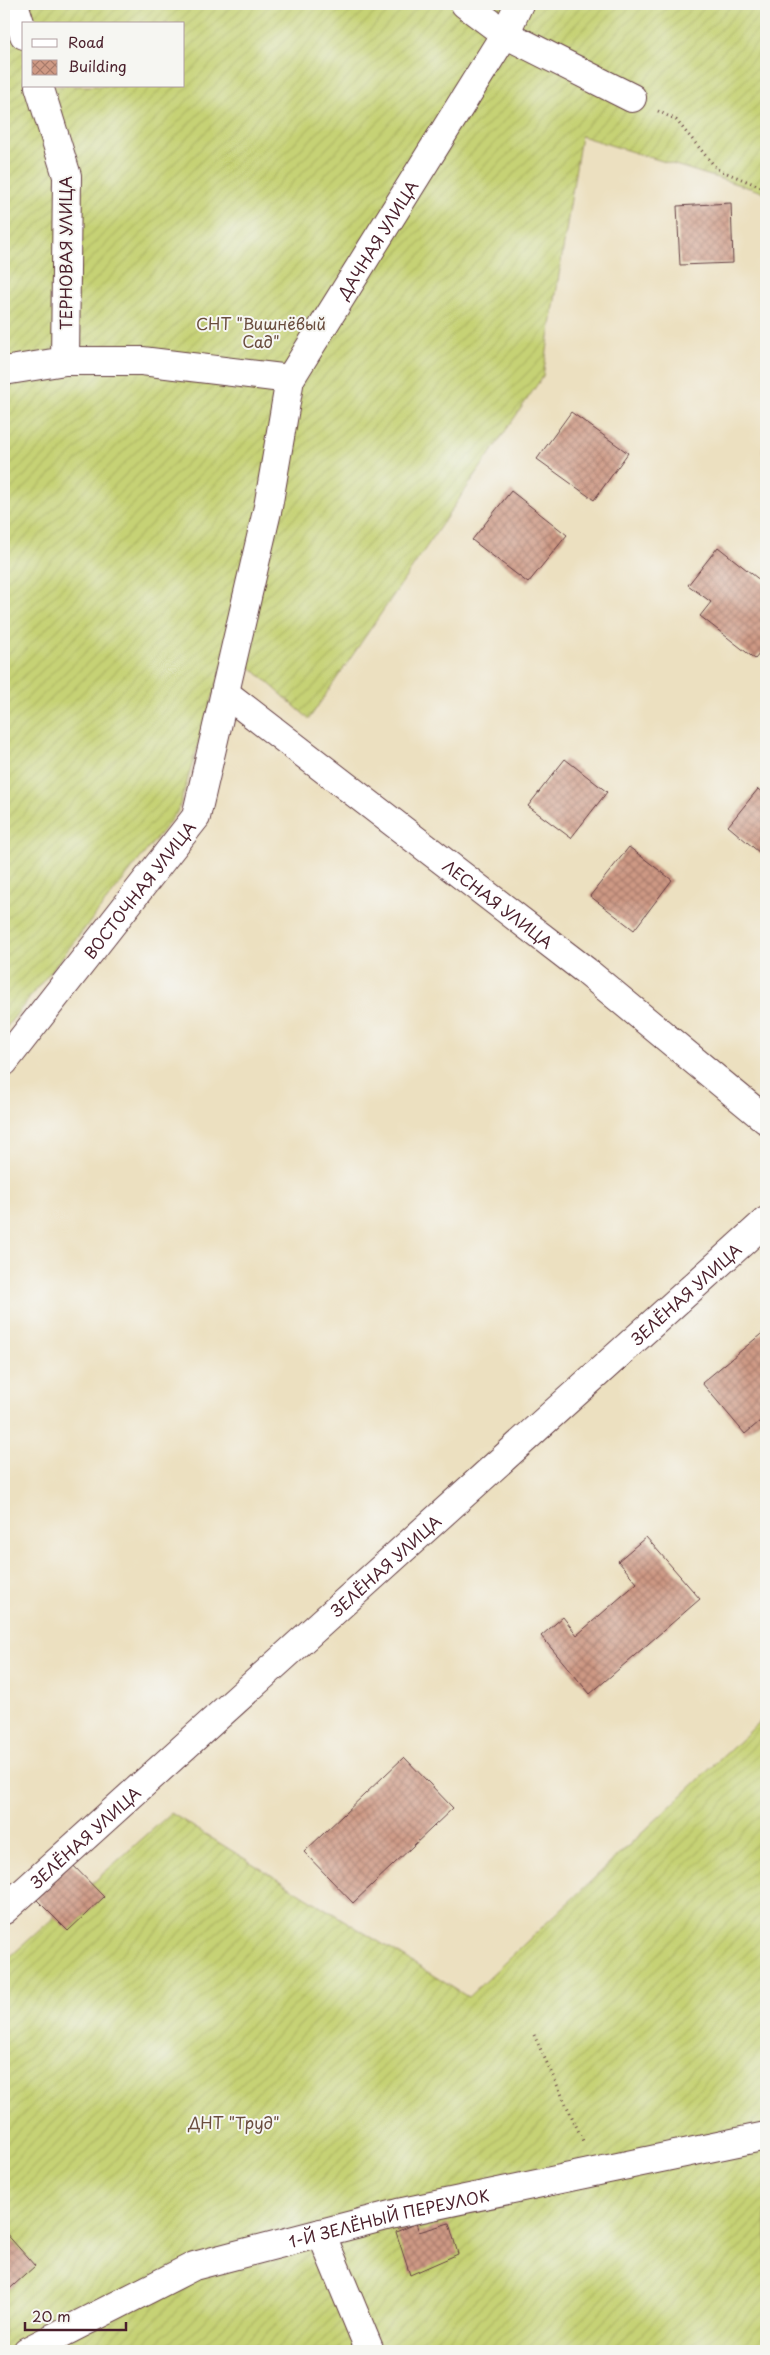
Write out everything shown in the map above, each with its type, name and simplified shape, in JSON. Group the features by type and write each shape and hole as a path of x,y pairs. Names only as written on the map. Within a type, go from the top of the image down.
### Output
{"street":[{"path":"14,4 22,30"},
{"path":"465,4 505,34 632,98"},
{"name":"ДАЧНАЯ УЛИЦА","path":"225,693 268,506 290,380 505,34 519,4"},
{"name":"ТЕРНОВАЯ УЛИЦА","path":"40,88 67,176 65,361"},
{"path":"4,371 65,361 142,361 290,380"},
{"name":"ВОСТОЧНАЯ УЛИЦА","path":"4,1062 196,817 225,693"},
{"name":"ЛЕСНАЯ УЛИЦА","path":"225,693 586,971 766,1120"},
{"name":"ЗЕЛЁНАЯ УЛИЦА","path":"4,1910 766,1221"},
{"name":"1-Й ЗЕЛЁНЫЙ ПЕРЕУЛОК","path":"27,2351 194,2266 398,2213 766,2136"},
{"path":"321,2233 370,2351"}],"path":[{"path":"632,98 676,120 717,169 766,189"},
{"path":"534,2035 597,2172"}],"green space":[{"name":"СНТ \"Вишнёвый Сад\"","path":"4,4 766,4 766,193 581,136 543,376 309,719 228,647 178,811 4,1030"},
{"name":"ДНТ \"Труд\"","path":"766,1716 766,2351 4,2351 4,1962 171,1813 468,1997"}],"building":[{"path":"731,203 733,263 680,265 677,206"},
{"path":"571,412 628,453 594,500 537,459"},
{"path":"765,431 766,453 762,453"},
{"path":"511,491 567,535 528,583 472,540"},
{"path":"718,547 766,585 766,657 760,653 755,659 700,616 711,602 688,585"},
{"path":"565,759 607,792 571,838 528,806"},
{"path":"758,789 766,796 766,858 728,826"},
{"path":"629,847 672,880 634,930 590,896"},
{"path":"766,1330 766,1416 745,1434 702,1383"},
{"path":"646,1537 700,1599 590,1694 541,1636 563,1617 577,1635 637,1583 618,1561"},
{"path":"404,1757 453,1808 353,1903 304,1852"},
{"path":"68,1860 104,1897 68,1931 32,1895"},
{"path":"416,2223 419,2232 449,2223 458,2254 410,2275 396,2232"},
{"path":"4,2231 35,2266 4,2294"}]}
